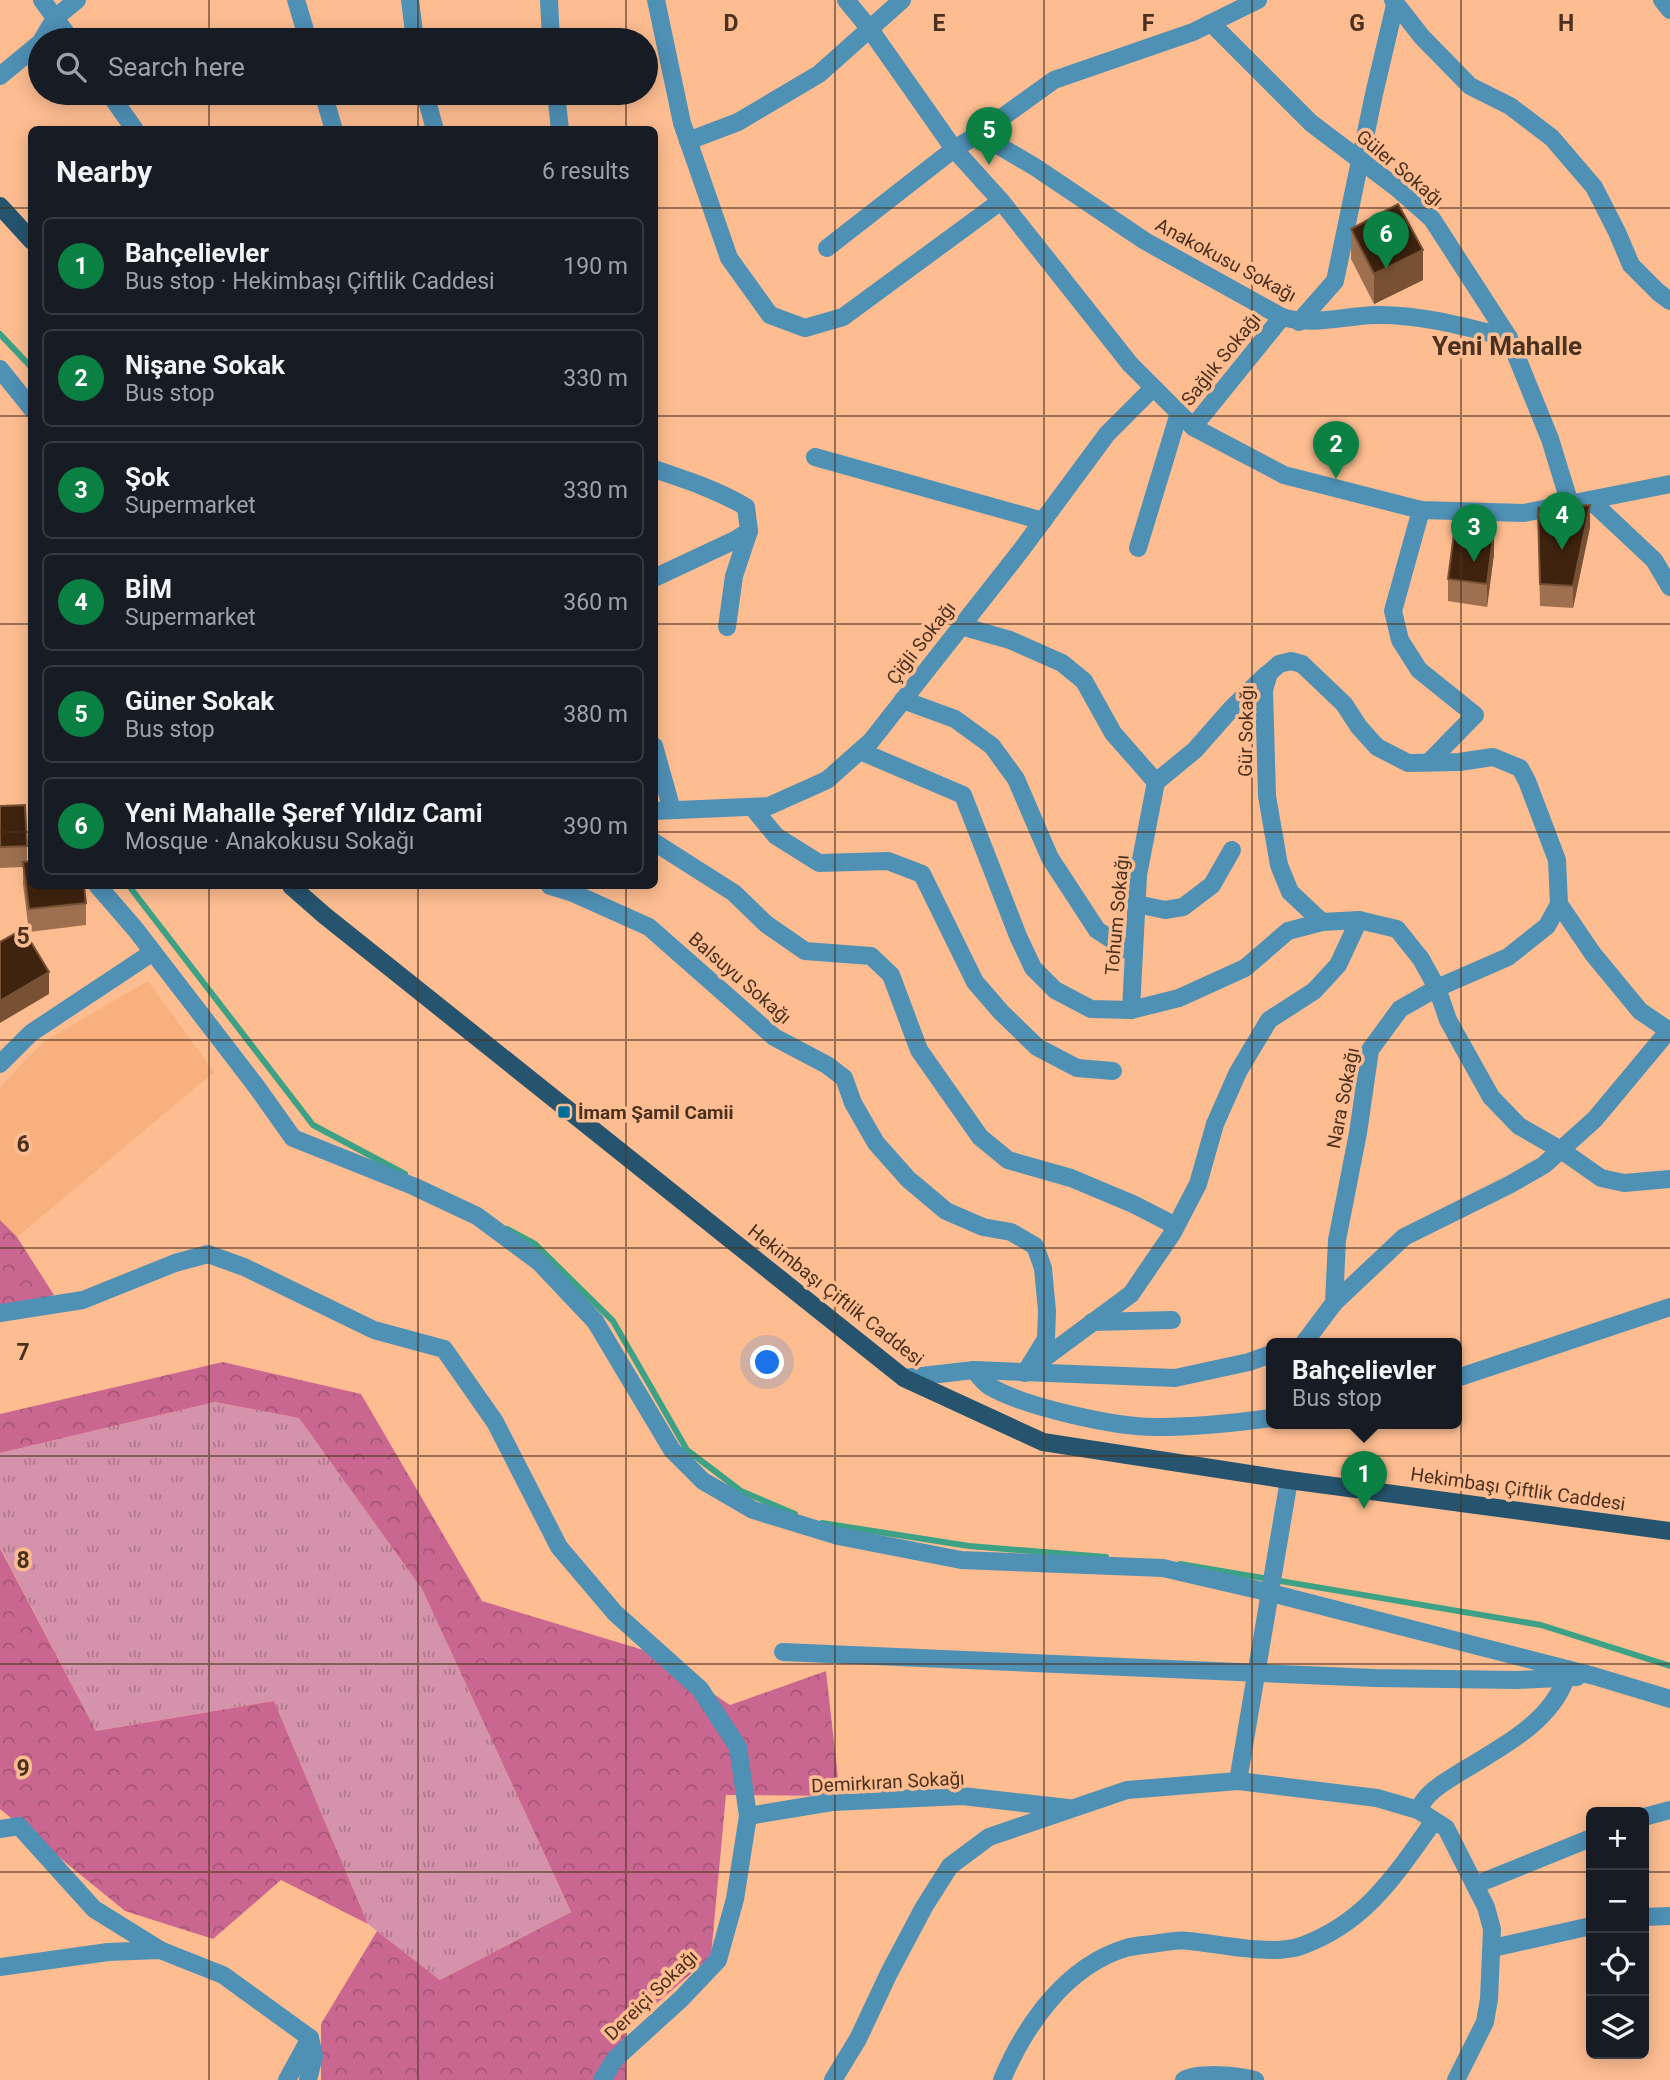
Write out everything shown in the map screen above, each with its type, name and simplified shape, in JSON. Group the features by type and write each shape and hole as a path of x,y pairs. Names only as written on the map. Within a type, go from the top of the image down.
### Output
{"main road":[{"path":"0,206 28,237"},
{"name":"Hekimbaşı Çiftlik Caddesi","path":"295,889 904,1378 1043,1442 1289,1480 1670,1531"}],"street":[{"path":"42,0 62,28"},
{"path":"49,28 55,18 77,0"},
{"path":"296,0 304,28"},
{"path":"410,0 414,28"},
{"path":"549,0 550,28"},
{"path":"656,0 679,110 729,258 770,315 805,328 843,317 1001,201"},
{"path":"846,0 869,28 954,149 1001,201 1130,364 1193,427 1284,474 1420,510 1524,513 1670,484"},
{"path":"688,141 738,121 819,74 902,0"},
{"path":"827,248 954,149 1054,80 1193,32 1258,0"},
{"path":"1662,0 1670,10"},
{"path":"1394,3 1422,37 1470,86 1510,106 1552,138 1594,187 1631,265 1670,301"},
{"name":"Sağlık Sokağı","path":"1193,427 1291,319 1335,281 1394,3"},
{"name":"Güler Sokağı","path":"1211,23 1311,123 1397,188 1432,219 1509,338 1550,439 1570,504"},
{"path":"0,76 28,52"},
{"path":"117,105 132,126"},
{"path":"327,105 333,126"},
{"path":"428,105 434,126"},
{"path":"557,105 560,126"},
{"name":"Anakokusu Sokağı","path":"979,134 1035,167 1145,241 1291,319 1377,315 1452,323 1509,338"},
{"path":"0,369 28,404"},
{"name":"Çiğli Sokağı","path":"664,811 769,806 827,780 871,741 1107,435 1153,388"},
{"path":"1138,548 1179,413"},
{"path":"815,457 1043,521"},
{"path":"658,470 699,484 747,508 749,530 734,576 727,626"},
{"path":"1590,500 1654,560 1670,587"},
{"path":"1420,510 1394,611 1400,640 1419,670 1475,715 1429,762"},
{"path":"658,576 735,540 749,530"},
{"path":"961,626 1010,640 1062,663 1084,681 1113,733 1156,782 1195,750 1231,709 1269,673"},
{"name":"Gür Sokağı","path":"1322,922 1290,892 1279,865 1267,796 1264,690 1269,673 1279,664 1291,661 1302,664 1343,704 1377,747 1408,763 1460,762 1493,757 1520,768 1557,860 1559,904"},
{"path":"903,700 955,719 992,746 1016,779 1050,858 1097,930 1134,954"},
{"path":"860,751 963,795 1033,968 1055,990 1091,1009 1131,1010 1179,998 1245,968 1288,931 1322,922 1359,920 1397,929 1421,959 1437,988 1448,1020 1491,1097 1519,1126 1561,1150 1601,1178 1624,1183 1670,1179"},
{"path":"658,772 664,811"},
{"name":"Tohum Sokağı","path":"1131,1010 1138,875 1156,782"},
{"path":"752,807 776,836 819,863 888,861 922,874 975,982 1001,1012 1037,1047 1077,1068 1113,1071"},
{"path":"658,845 734,893 766,924 806,951 871,956 891,975 919,1050 980,1137 1008,1160 1071,1178 1133,1203 1177,1226"},
{"path":"1137,904 1165,911 1183,907 1212,885 1232,850"},
{"path":"101,889 153,951 293,1138 413,1186 477,1216 539,1262 595,1321 672,1450 703,1481 753,1510 838,1536 961,1560 1163,1568 1272,1589 1670,1699"},
{"name":"Balsuyu Sokağı","path":"560,889 649,927 774,1037 827,1065 844,1078 853,1103 876,1143 908,1179 946,1211 982,1227 1011,1232 1035,1246 1043,1268 1047,1311 1046,1339 1026,1373"},
{"path":"1308,1338 1334,1303 1404,1237 1544,1165 1595,1119 1669,1029 1640,1011 1593,954 1559,904"},
{"name":"Nara Sokağı","path":"1334,1303 1337,1240 1370,1050 1400,1009 1437,988 1508,957 1547,926 1559,904"},
{"path":"1026,1373 1131,1294 1177,1226 1198,1184 1214,1124 1238,1072 1269,1020 1314,991 1338,965 1359,920"},
{"path":"0,1064 31,1033 153,951"},
{"name":"Dereiçi Sokağı","path":"0,1313 83,1300 208,1254 244,1267 374,1330 444,1349 495,1422 559,1547 615,1612 700,1689 738,1747 748,1816 735,1899 718,1959 681,1999 615,2059 602,2080"},
{"path":"1462,1376 1670,1307"},
{"path":"1092,1322 1172,1320"},
{"path":"904,1378 974,1370 1175,1378 1266,1356"},
{"path":"974,1370 987,1385 1026,1402 1098,1420 1157,1427 1266,1418"},
{"path":"1238,1780 1289,1480"},
{"path":"783,1652 1375,1678 1594,1676"},
{"path":"1418,1810 1423,1799 1436,1788 1506,1744 1537,1719 1558,1697 1566,1678"},
{"path":"833,2080 858,2039 924,1907 950,1866 989,1836 1127,1790 1238,1780 1377,1798 1418,1810 1446,1828 1486,1907 1492,1929 1493,1948 1485,2022 1456,2080"},
{"name":"Demirkıran Sokağı","path":"748,1816 832,1802 962,1797 1073,1809"},
{"path":"1649,1816 1670,1810"},
{"path":"1002,2080 1011,2057 1051,1996 1093,1963 1126,1947 1185,1940 1236,1947 1298,1947 1329,1934 1356,1917 1386,1889 1434,1821"},
{"path":"0,1829 19,1826 94,1909 160,1950 223,1975 310,2038 314,2056 308,2080"},
{"path":"1475,1885 1586,1840"},
{"path":"1649,1917 1670,1916"},
{"path":"1493,1948 1586,1927"},
{"path":"0,1967 108,1952 160,1950"},
{"path":"287,2080 310,2038"},
{"path":"1184,2080 1189,2077 1221,2076 1255,2080"}],"shaded area":[{"path":"148,981 214,1072 17,1237 0,1220 0,1087 43,1042"}],"green space":[{"path":"0,1220 17,1237 54,1295 0,1311"},
{"path":"223,1362 361,1394 482,1601 650,1652 730,1705 826,1671 840,1796 726,1795 711,1956 625,2031 626,2080 321,2080 321,2024 377,1931 440,1980 571,1912 422,1589 299,1418 215,1402 0,1453 0,1414"},
{"path":"215,1402 299,1418 422,1589 571,1912 440,1980 368,1924 274,1701 96,1731 0,1547 0,1453"},
{"path":"0,1548 96,1731 274,1701 368,1924 281,1880 213,1939 125,1911 0,1809"}],"building":[{"path":"1398,204 1423,250 1374,274 1351,229"},
{"path":"1590,505 1573,586 1540,584 1538,508"},
{"path":"1455,526 1494,531 1487,584 1448,579"},
{"path":"25,805 27,846 0,847 0,806"},
{"path":"28,861 28,889 84,889 86,903 29,909 23,862"},
{"path":"23,929 49,972 0,1001 0,942"}],"waterway":[{"path":"0,334 28,364"},
{"path":"131,889 313,1125 405,1174"},
{"path":"507,1229 535,1244 613,1321 687,1450 741,1491 795,1514"},
{"path":"822,1523 969,1546 1106,1557"},
{"path":"1180,1564 1541,1625 1670,1666"}],"place":[{"name":"Güner Sokak","path":"989,165"},
{"name":"Yeni Mahalle Şeref Yıldız Cami","path":"1386,269"},
{"name":"Nişane Sokak","path":"1336,479"},
{"name":"BİM","path":"1562,550"},
{"name":"Şok","path":"1474,562"},
{"name":"İmam Şamil Camii","path":"564,1112"},
{"name":"Bahçelievler","path":"1364,1509"}],"district":[{"name":"Yeni Mahalle","path":"1507,346"}]}
